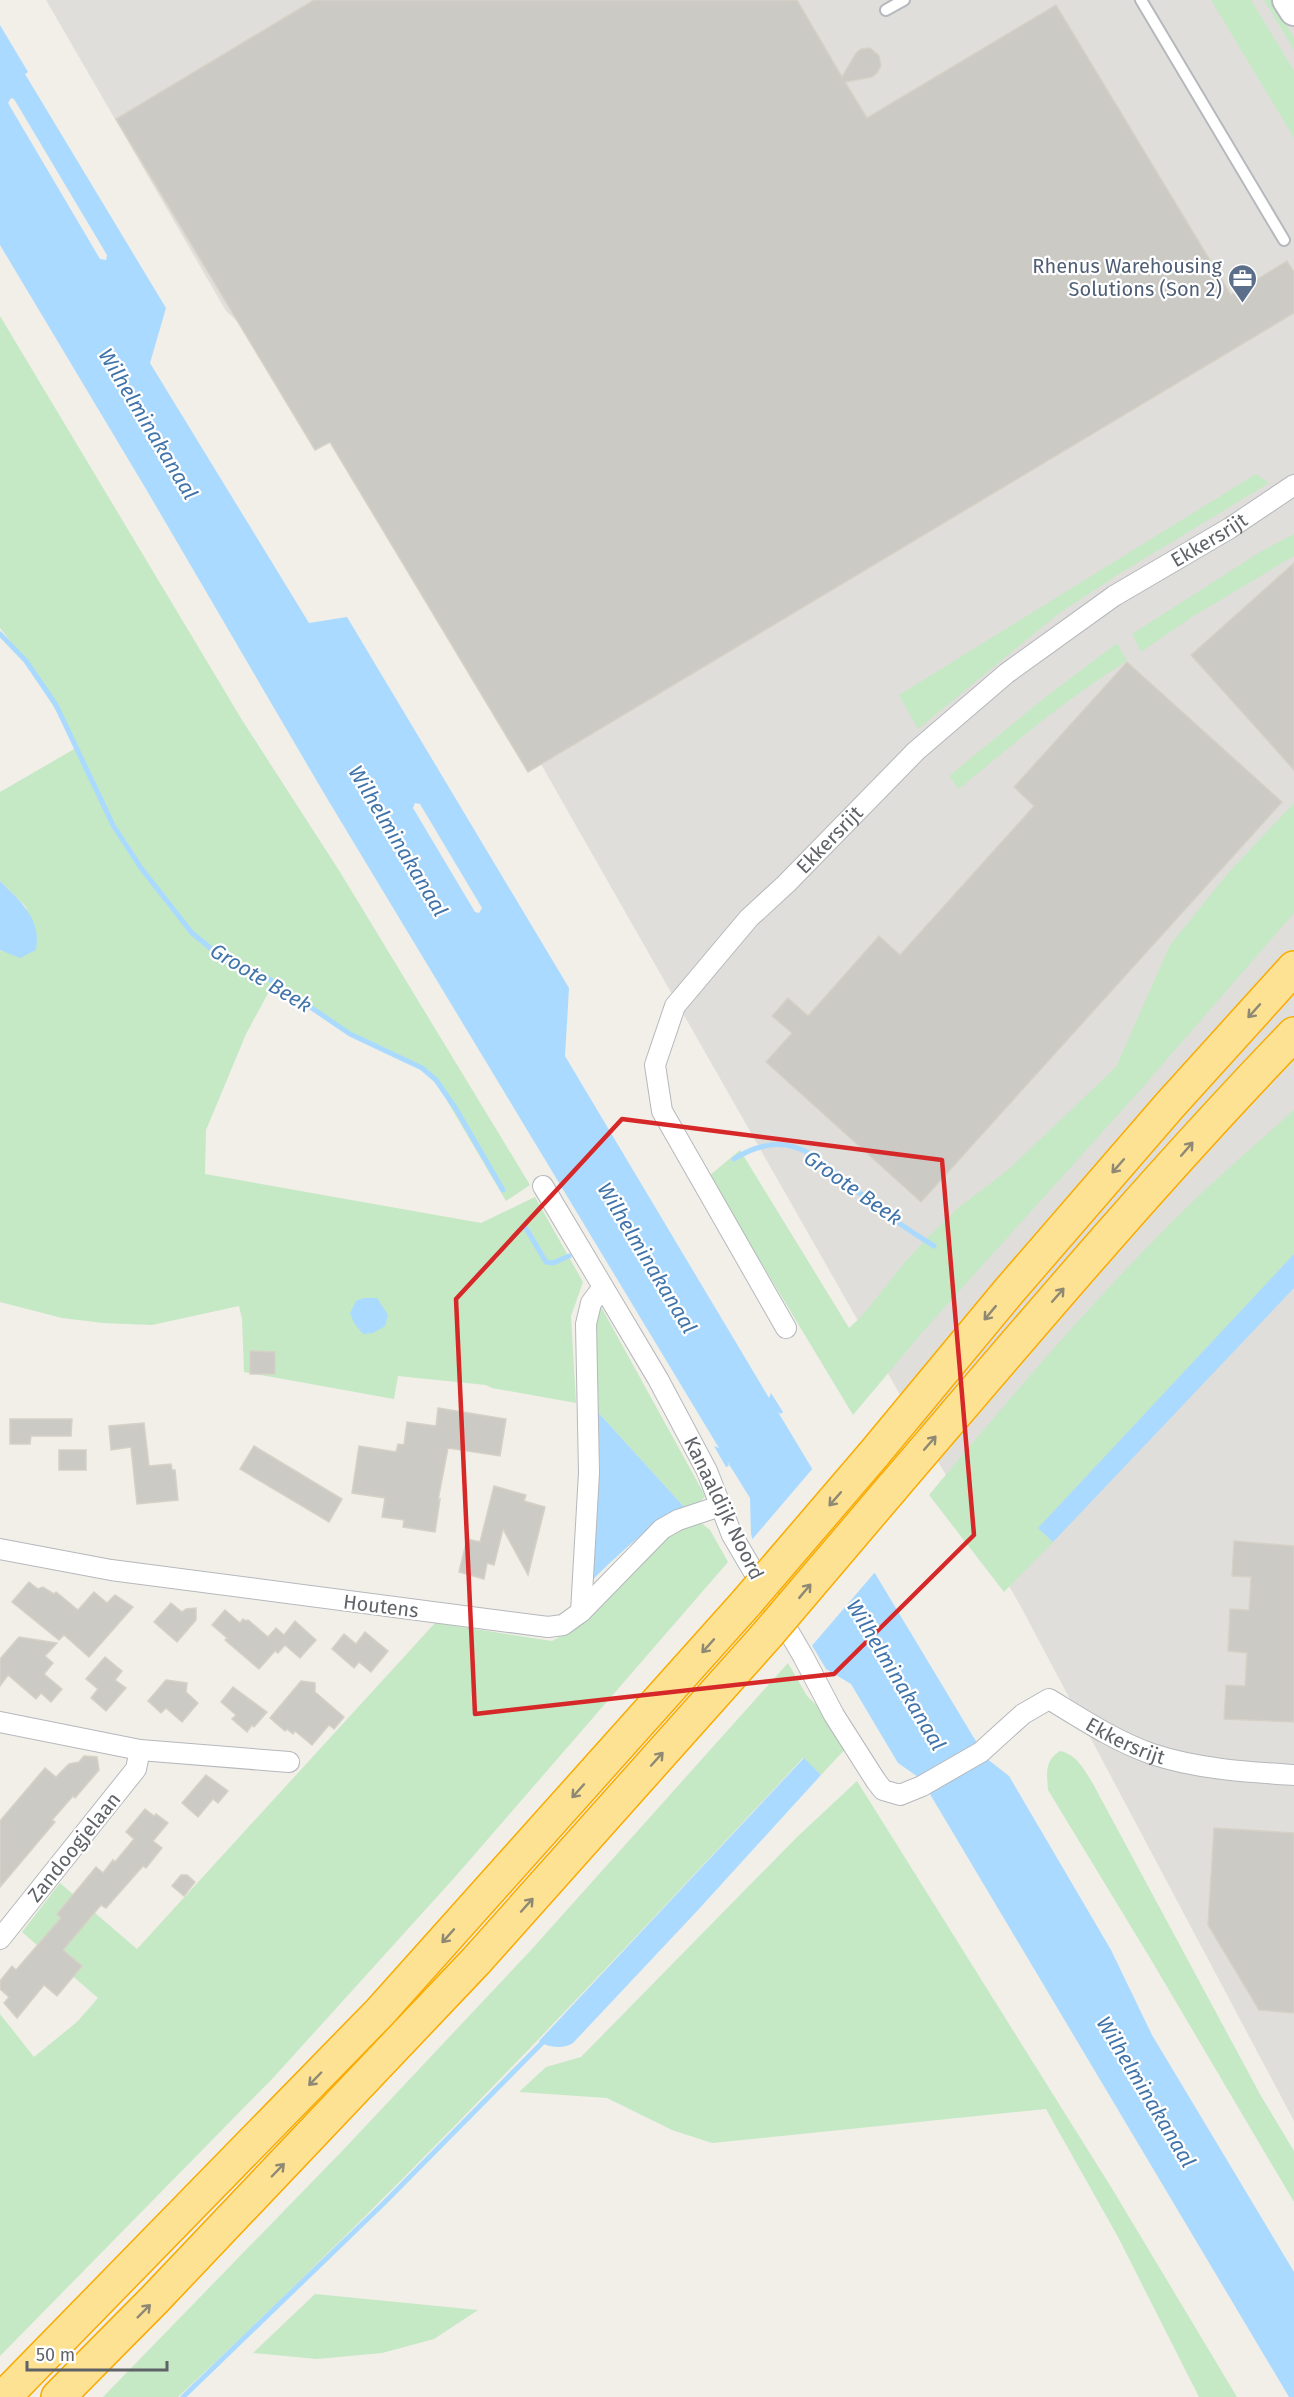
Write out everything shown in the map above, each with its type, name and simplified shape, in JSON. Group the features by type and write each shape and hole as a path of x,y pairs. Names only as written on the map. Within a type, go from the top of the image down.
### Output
{"highway":[{"path":"4,2397 380,2013 747,1602 1009,1291 1294,968"},
{"path":"58,2397 164,2290 477,1961 767,1635 1028,1329 1232,1098 1294,1034"},
{"path":"1232,1098 1294,1057"}],"main road":[{"path":"1287,0 1294,11"}],"street":[{"name":"Ekkersrijt","path":"786,1328 662,1112 655,1065 675,1006 749,918 786,885 916,751 1007,673 1114,596 1230,528 1294,485"},
{"name":"Kanaaldijk Noord","path":"543,1186 658,1380 707,1471 732,1535 862,1761 883,1790 900,1796 922,1786"},
{"path":"581,1612 589,1473 586,1324 591,1303 603,1287"},
{"name":"Houtens","path":"0,1549 111,1570 548,1628 563,1626 581,1612 662,1529 678,1520 720,1506"},
{"name":"Ekkersrijt","path":"922,1786 981,1752 1023,1714 1049,1699 1097,1728 1152,1754 1199,1765 1246,1772 1294,1775"},
{"path":"0,1722 140,1750 289,1762"},
{"name":"Zandoogjelaan","path":"0,1940 136,1769 140,1750"}],"lane":[{"path":"886,10 904,0"},
{"path":"1141,0 1284,240"}],"highlighted area":[{"path":"622,1119 942,1160 974,1535 834,1674 475,1714 456,1299"}],"shaded area":[{"path":"46,0 1294,0 1294,2121 1021,1607 345,420 226,311"}],"green space":[{"path":"1211,0 1251,0 1294,71 1294,138"},
{"path":"1264,0 1272,0 1294,38 1294,50"},
{"path":"0,316 242,720 340,872 530,1185 506,1201 429,1070 381,1050 321,1016 273,984 246,1034 206,1130 205,1174 481,1223 535,1197 583,1282 571,1316 576,1403 486,1385 398,1376 394,1399 244,1372 242,1319 239,1306 152,1325 103,1323 62,1318 0,1302 0,950 2,952 27,908 0,881 0,792 76,748 35,672 0,628"},
{"path":"1256,474 1269,483 1119,574 1058,614 918,729 899,695"},
{"path":"1294,534 1294,556 1192,617 1141,652 1132,634 1260,552"},
{"path":"1117,643 1127,661 1020,738 959,789 949,776 1043,699"},
{"path":"1294,803 1294,913 1142,1088 926,1328 853,1415 709,1176 740,1150 849,1328 862,1316 930,1235 958,1208 1009,1169 1116,1067 1170,945 1229,872"},
{"path":"1294,1110 1294,1254 1038,1528 1053,1542 1004,1592 929,1495 1042,1361 1131,1264 1193,1201"},
{"path":"600,1305 703,1492 705,1497 698,1503 685,1508 596,1410 593,1318"},
{"path":"700,1522 710,1530 728,1562 455,1877 273,2078 0,2356 0,2014 34,2057 77,2022 98,1998 22,1932 60,1883 137,1949 435,1623 552,1641 565,1634 668,1533"},
{"path":"788,1663 807,1696 834,1722 848,1746 821,1775 803,1758 574,2002 418,2163 178,2397 103,2397 345,2148 532,1949"},
{"path":"1060,1751 1075,1759 1092,1782 1261,2096 1294,2151 1294,2202 1048,1790 1049,1764"},
{"path":"857,1781 1111,2187 1237,2397 1199,2397 1118,2237 1046,2109 712,2143 672,2130 607,2098 519,2092 546,2067 581,2057 796,1838"},
{"path":"315,2294 478,2310 434,2339 382,2353 317,2359 253,2353"}],"water":[{"name":"Wilhelminakanaal","path":"0,25 28,72 25,74 166,308 150,363 309,623 347,617 569,988 565,1056 769,1398 771,1393 783,1412 781,1414 778,1412 986,1758 1009,1776 1111,1950 1152,2035 1294,2272 1294,2397 1289,2397 921,1779 898,1763 851,1684 826,1669 755,1549 751,1534 750,1498 727,1461 729,1466 726,1467 714,1446 719,1448 325,795 0,245","holes":["11,98 14,99 107,255 106,260 100,259 8,103","415,803 420,804 482,908 479,913 475,912 413,808"]},
{"path":"0,881 28,911 36,929 36,950 20,958 0,950"},
{"path":"1294,1254 1294,1288 1053,1542 1038,1528"},
{"path":"364,1298 377,1298 388,1315 385,1326 373,1333 363,1334 354,1323 350,1313 356,1301"},
{"path":"596,1410 685,1508 674,1512 648,1529 589,1583 589,1552 600,1469"},
{"path":"804,1758 821,1775 698,1910 573,2043 556,2047 539,2041"}],"pier":[{"path":"814,1467 876,1571 810,1648 752,1550 750,1542"}],"building":[{"path":"314,0 797,0 842,77 856,53 861,49 870,48 879,56 881,66 872,77 845,82 867,118 1056,5 1231,295 1287,261 1294,272 1294,313 528,772 330,442 315,450 116,119"},
{"path":"1294,563 1294,770 1191,655"},
{"path":"1127,662 1282,802 921,1202 766,1062 792,1033 772,1016 788,998 808,1016 879,936 900,955 1034,806 1014,787"},
{"path":"250,1351 275,1352 275,1374 250,1374"},
{"path":"438,1408 506,1419 500,1456 448,1448 438,1500 440,1499 435,1532 403,1527 404,1520 382,1517 385,1498 352,1493 359,1446 396,1452 398,1444 404,1445 407,1422 436,1426"},
{"path":"10,1419 72,1419 71,1436 31,1436 30,1444 10,1444"},
{"path":"144,1423 149,1466 171,1464 172,1470 175,1470 178,1500 137,1504 131,1447 111,1450 109,1426"},
{"path":"254,1446 342,1499 329,1522 240,1469"},
{"path":"59,1450 86,1450 86,1470 59,1470"},
{"path":"494,1486 526,1495 524,1501 545,1507 528,1575 503,1529 494,1565 487,1563 484,1579 459,1572 467,1539 480,1542"},
{"path":"1234,1541 1294,1546 1294,1722 1224,1719 1226,1685 1245,1686 1247,1653 1228,1651 1230,1609 1249,1610 1251,1577 1232,1576"},
{"path":"29,1582 38,1589 43,1587 54,1594 56,1592 78,1610 94,1592 107,1603 115,1595 133,1607 89,1657 64,1635 59,1640 12,1602"},
{"path":"171,1603 182,1612 196,1608 196,1620 177,1642 154,1622"},
{"path":"225,1610 240,1623 243,1619 248,1620 268,1637 276,1628 284,1635 295,1621 316,1640 300,1658 285,1645 278,1653 275,1651 259,1669 225,1640 227,1638 212,1625"},
{"path":"365,1632 388,1651 371,1672 359,1662 354,1668 332,1649 344,1634 356,1644"},
{"path":"19,1637 57,1643 45,1656 53,1663 44,1674 62,1689 51,1702 41,1693 36,1699 8,1675 0,1686 0,1659"},
{"path":"105,1657 122,1671 115,1680 126,1688 106,1711 91,1698 98,1689 86,1679"},
{"path":"166,1680 187,1683 186,1692 198,1703 182,1722 166,1708 161,1713 148,1701"},
{"path":"301,1681 315,1683 315,1692 344,1717 334,1729 329,1725 312,1745 295,1731 293,1734 287,1729 285,1731 270,1718"},
{"path":"233,1687 267,1712 247,1732 232,1719 236,1715 221,1702"},
{"path":"84,1756 97,1757 99,1770 52,1820 55,1822 0,1887 0,1821 45,1768 56,1777 69,1764 79,1762"},
{"path":"206,1775 228,1791 218,1803 213,1799 198,1817 182,1803"},
{"path":"145,1809 168,1823 153,1841 162,1848 146,1868 143,1866 106,1908 101,1905 63,1950 82,1966 57,1996 44,1985 17,2018 4,2003 9,1997 0,1989 0,1981 12,1966 16,1970 61,1918 57,1914 96,1867 103,1873 113,1860 115,1862 134,1839 126,1832"},
{"path":"1214,1828 1294,1833 1294,2013 1259,2010 1208,1925"},
{"path":"181,1875 187,1875 195,1882 184,1896 172,1886"}],"waterway":[{"name":"Groote Beek","path":"0,634 26,661 56,705 113,825 141,868 192,933 225,960 259,972 350,1034 422,1068 436,1080 456,1109 503,1190"},
{"name":"Groote Beek","path":"734,1159 756,1148 775,1145 793,1147 810,1153 880,1210 934,1246"},
{"name":"Groote Beek","path":"524,1225 546,1262 553,1263 569,1256"},
{"path":"183,2397 384,2203 542,2043"}],"place":[{"name":"Rhenus Warehousing Solutions (Son 2)","path":"1243,304"}]}
